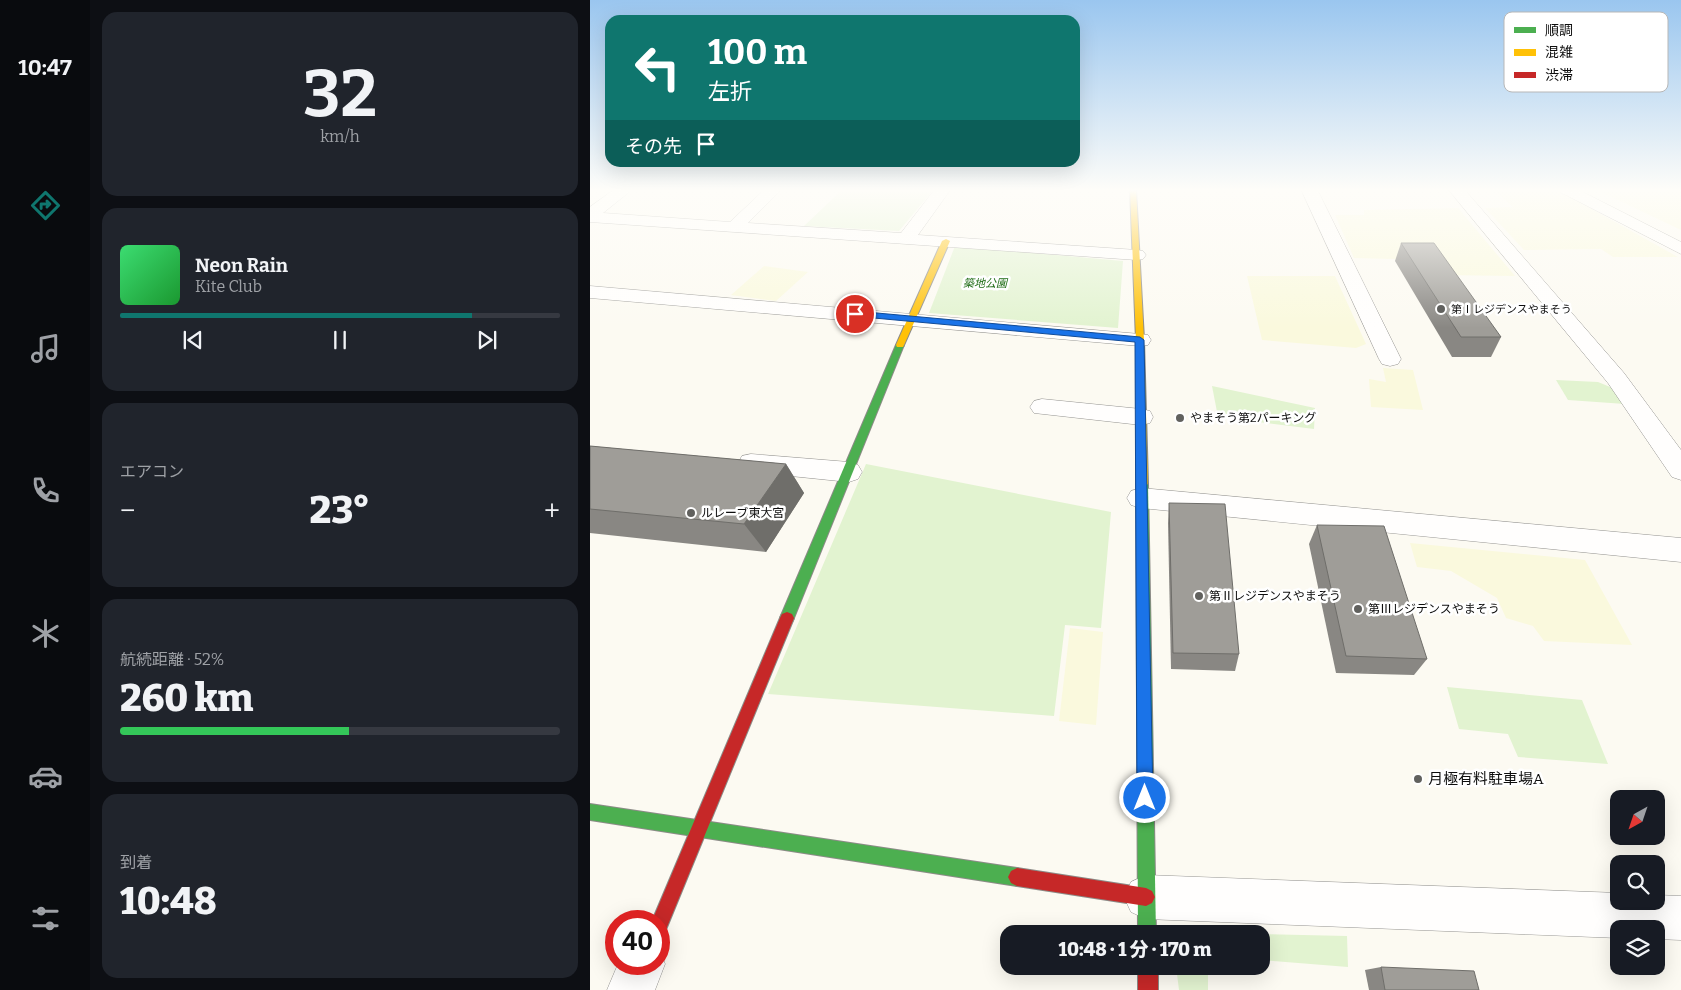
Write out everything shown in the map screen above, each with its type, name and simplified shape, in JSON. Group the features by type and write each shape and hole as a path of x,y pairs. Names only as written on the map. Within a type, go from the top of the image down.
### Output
{"street":[{"path":"852,235 1137,255"},
{"path":"906,239 909,235"},
{"path":"1136,235 1140,340 1146,916"},
{"path":"1331,235 1390,359"},
{"path":"1495,235 1616,378 1681,470"},
{"path":"1654,235 1681,249"},
{"path":"666,910 911,319 946,242"},
{"path":"590,292 1140,340"},
{"path":"1042,407 1141,417"},
{"path":"724,460 849,472"},
{"path":"1141,498 1681,550"},
{"path":"590,812 700,828 1146,916 1681,918"},
{"path":"631,990 637,975"},
{"path":"1148,975 1148,990"}],"green space":[{"path":"1344,235 1481,235 1515,276 1442,275 1432,260 1354,258"},
{"path":"1510,235 1639,235 1678,257 1613,257 1601,249 1524,250"},
{"name":"築地公園","path":"955,246 1123,261 1118,328 929,313"},
{"path":"764,266 808,272 776,301 731,295"},
{"path":"1247,276 1335,276 1366,344 1356,348 1262,340"},
{"path":"1383,368 1413,370 1423,410 1371,407 1369,379 1386,382"},
{"path":"1556,380 1598,382 1615,389 1625,404 1568,400"},
{"path":"1212,386 1315,408 1314,429 1218,417"},
{"path":"866,464 1111,512 1101,628 1065,625 1054,716 768,694"},
{"path":"1410,543 1585,560 1632,645 1544,641 1533,626 1506,618 1497,598 1451,571 1417,567"},
{"path":"1070,628 1103,632 1096,725 1059,721"},
{"path":"1447,687 1582,700 1608,764 1518,757 1508,734 1459,729"},
{"path":"1270,934 1347,936 1348,967 1270,961"},
{"path":"1177,975 1208,975 1208,990 1179,990"}],"building":[{"path":"1401,243 1434,243 1501,337 1461,337"},
{"path":"590,446 786,464 744,524 590,509"},
{"name":"第Ⅱレジデンスやまそう","path":"1169,503 1225,504 1239,654 1173,653"},
{"name":"第Ⅲレジデンスやまそう","path":"1317,525 1384,526 1427,659 1346,656"},
{"path":"1381,967 1474,971 1479,990 1385,990"}],"traffic: fast":[{"path":"787,618 900,345"},
{"path":"1142,484 1147,925"},
{"path":"590,812 1017,877"}],"traffic: slow":[{"path":"1135,235 1140,340 1142,484"},
{"path":"900,345 946,241"}],"traffic: jam":[{"path":"666,910 787,618"},
{"path":"1017,877 1146,897"},
{"path":"1148,975 1148,990"}],"place":[{"name":"第Ⅰレジデンスやまそう","path":"1441,309"},
{"name":"やまそう第2パーキング","path":"1180,418"},
{"name":"ルレーブ東大宮","path":"691,513"},
{"name":"第Ⅱレジデンスやまそう","path":"1199,596"},
{"name":"第Ⅲレジデンスやまそう","path":"1358,609"},
{"name":"月極有料駐車場A","path":"1418,779"}],"route":[{"path":"855,314 1140,340 1145,798"}]}
